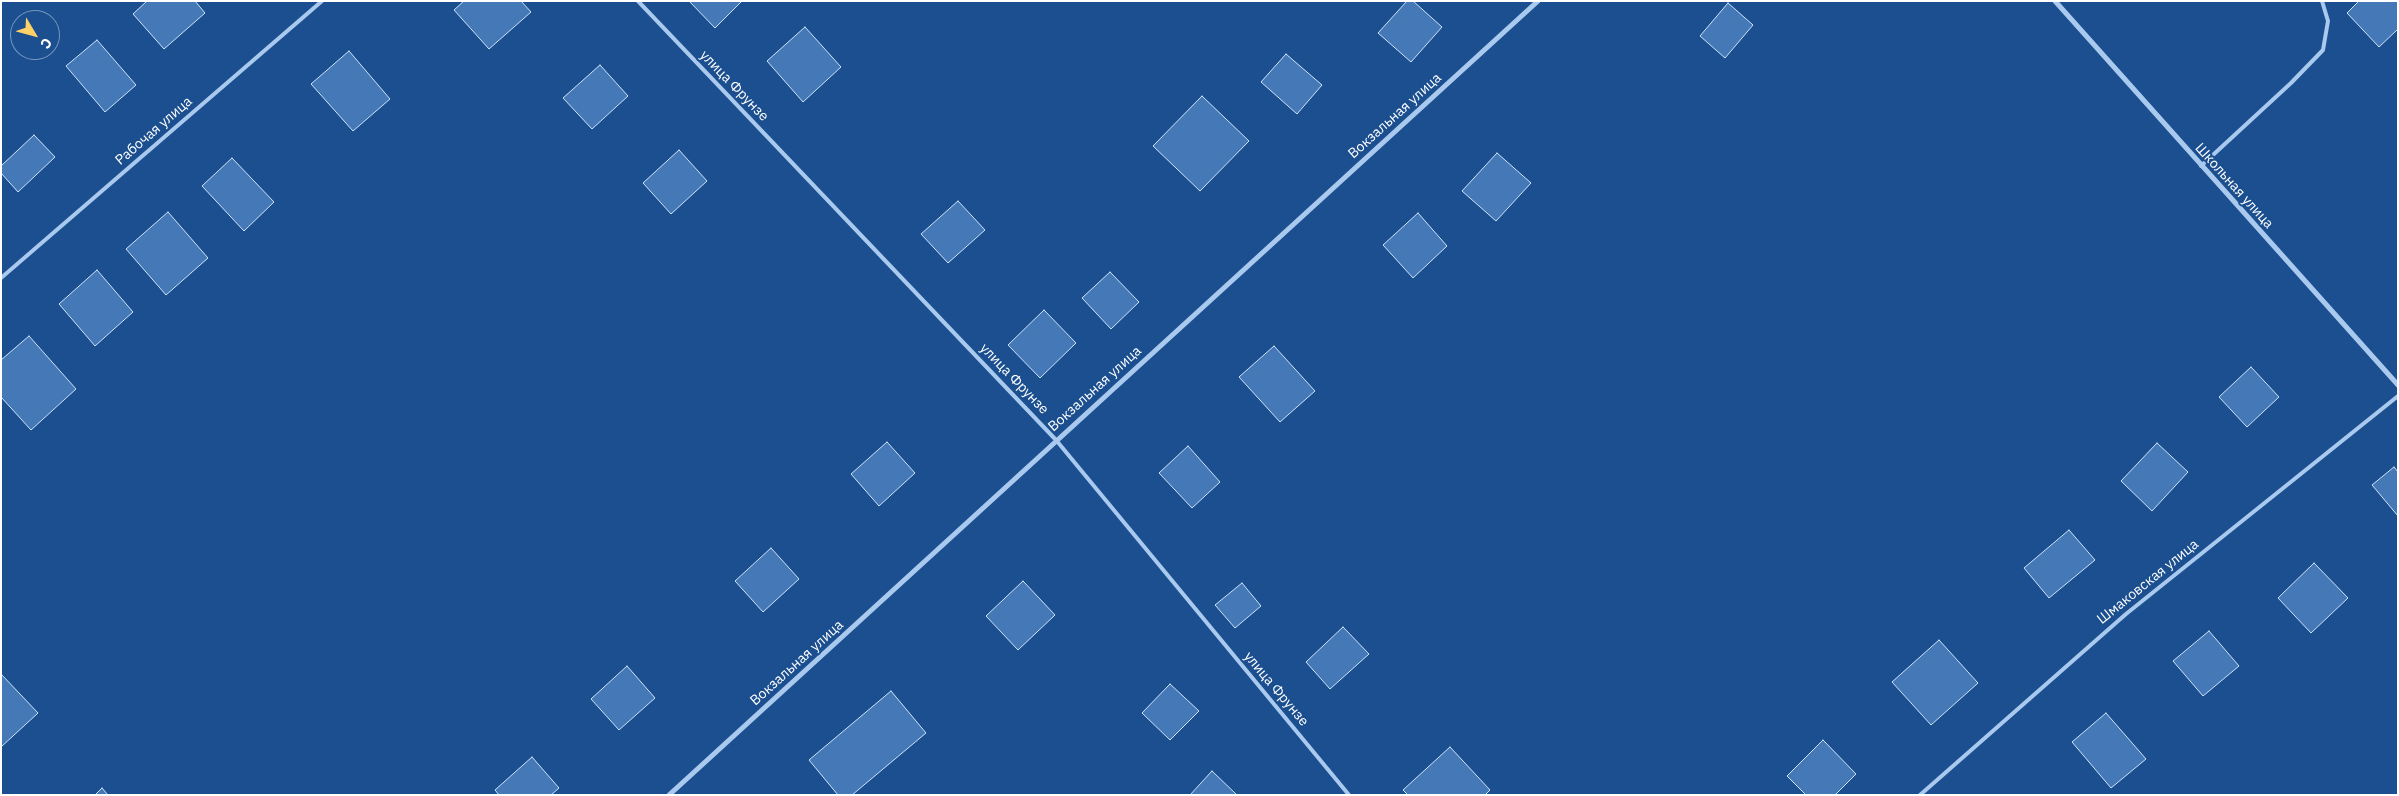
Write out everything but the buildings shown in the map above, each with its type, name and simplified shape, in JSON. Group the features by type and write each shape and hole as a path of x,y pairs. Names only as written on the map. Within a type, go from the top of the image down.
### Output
{"street":[{"name":"Вокзальная улица","path":"669,795 1538,1"},
{"name":"Школьная улица","path":"2055,1 2398,385"}],"lane":[{"name":"Рабочая улица","path":"1,278 322,1"},
{"name":"улица Фрунзе","path":"638,1 1056,440 1349,795"},
{"path":"2201,166 2292,83 2323,50 2328,21 2322,1"},
{"name":"Шмаковская улица","path":"1920,795 2126,614 2398,396"}]}
